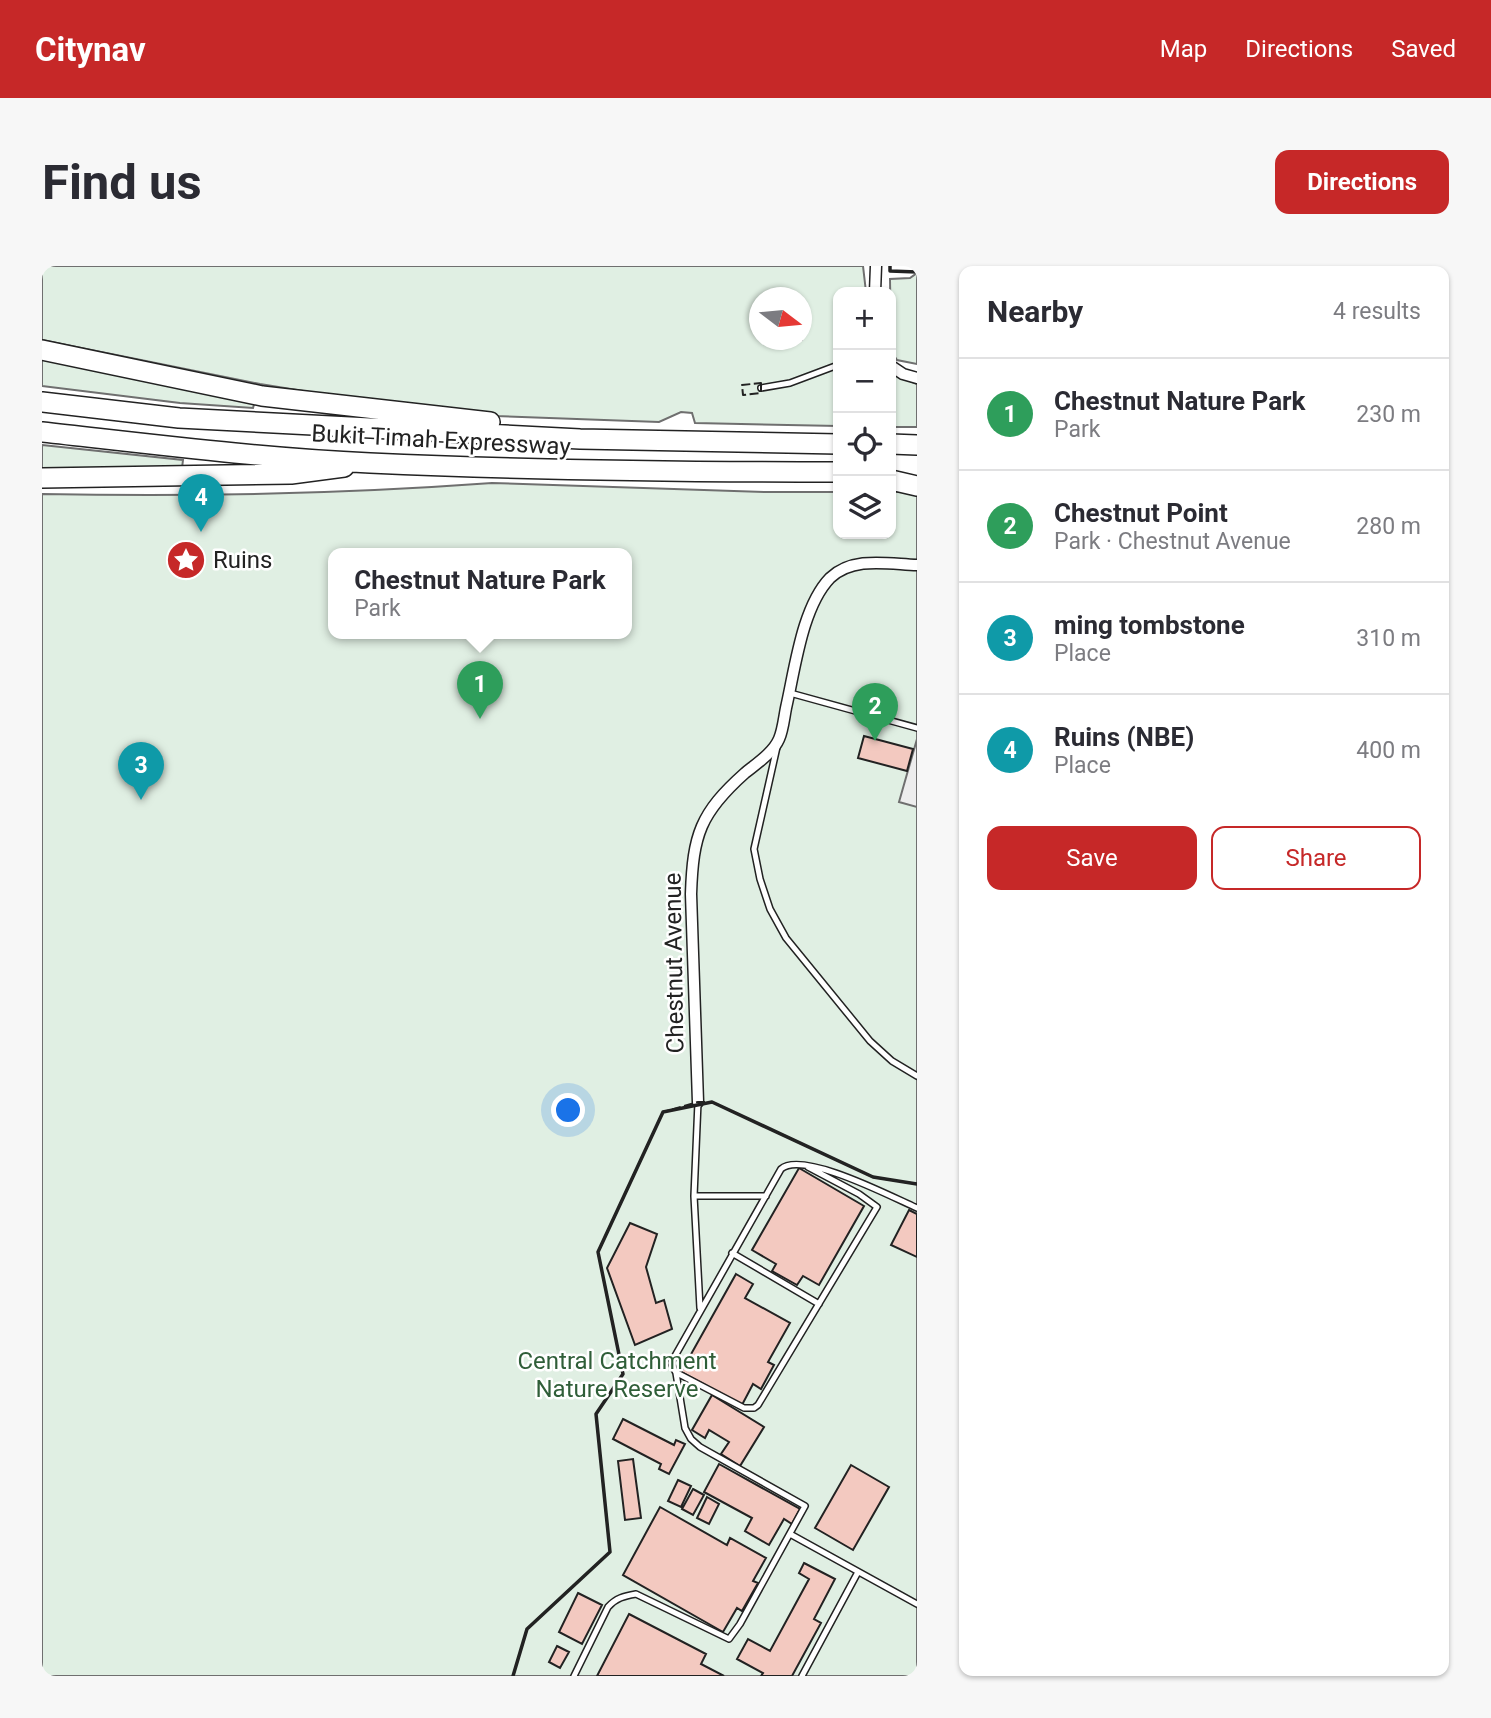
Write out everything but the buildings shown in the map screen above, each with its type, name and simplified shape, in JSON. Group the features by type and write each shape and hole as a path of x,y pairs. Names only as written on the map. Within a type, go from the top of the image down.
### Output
{"highway":[{"path":"42,350 262,396 494,423 580,439"},
{"name":"Bukit Timah Expressway","path":"42,402 178,418 580,439 833,444"},
{"name":"Bukit Timah Expressway","path":"42,432 177,447 369,463 580,471 833,472"},
{"path":"896,444 917,445"},
{"path":"42,478 291,474 369,463"},
{"path":"896,473 917,473"},
{"path":"896,481 917,486"}],"street":[{"path":"875,287 876,266"},
{"path":"896,369 917,378"},
{"path":"779,740 816,596 832,577 848,566 917,565"},
{"name":"Chestnut Avenue","path":"698,1102 691,894 695,848 702,825 722,795 779,740"}],"lane":[{"path":"761,388 790,383 833,367"},
{"path":"790,693 917,728"},
{"path":"779,740 754,849 769,909 786,938 870,1041 917,1076"},
{"path":"698,1102 694,1196 700,1310"},
{"path":"802,1164 877,1206 758,1405 744,1409 676,1373 671,1363 781,1169 786,1164 802,1164 832,1171 917,1208"},
{"path":"694,1196 766,1196"},
{"path":"732,1253 819,1304"},
{"path":"575,1676 608,1608 625,1596 636,1594 729,1639 805,1506 695,1443 685,1428 676,1373"},
{"path":"790,1534 917,1604"},
{"path":"802,1676 858,1572"}],"green space":[{"path":"42,266 863,266 865,287 833,287 833,426 695,423 692,413 681,412 659,422 495,416 365,401 260,384 42,340"},
{"path":"917,273 917,364 896,358 896,287 890,287 890,279 910,278"},
{"path":"42,357 255,401 253,408 180,403 42,386"},
{"path":"896,375 917,384 917,427 896,427"},
{"path":"42,445 183,460 182,468 42,469"},
{"name":"Central Catchment Nature Reserve","path":"492,483 833,492 833,539 896,539 896,492 917,491 917,1676 42,1676 42,494 267,494"}],"shaded area":[{"path":"917,739 917,807 899,802"}],"fence":[{"path":"761,383 761,393 743,395 742,385 761,383"},
{"path":"513,1676 527,1629 610,1552 596,1414 623,1374 598,1252 663,1112 698,1102 712,1102 873,1177 917,1184"}],"wall":[{"path":"890,266 890,271 917,272"},
{"path":"513,1676 527,1629 610,1552 596,1414 623,1374 598,1252 663,1112 712,1102 873,1177 917,1184"}],"place":[{"name":"Ruins (NBE)","path":"201,532"},
{"name":"Ruins","path":"186,560"},
{"name":"Chestnut Nature Park","path":"480,719"},
{"name":"Chestnut Point","path":"875,741"},
{"name":"ming tombstone","path":"141,800"}]}
